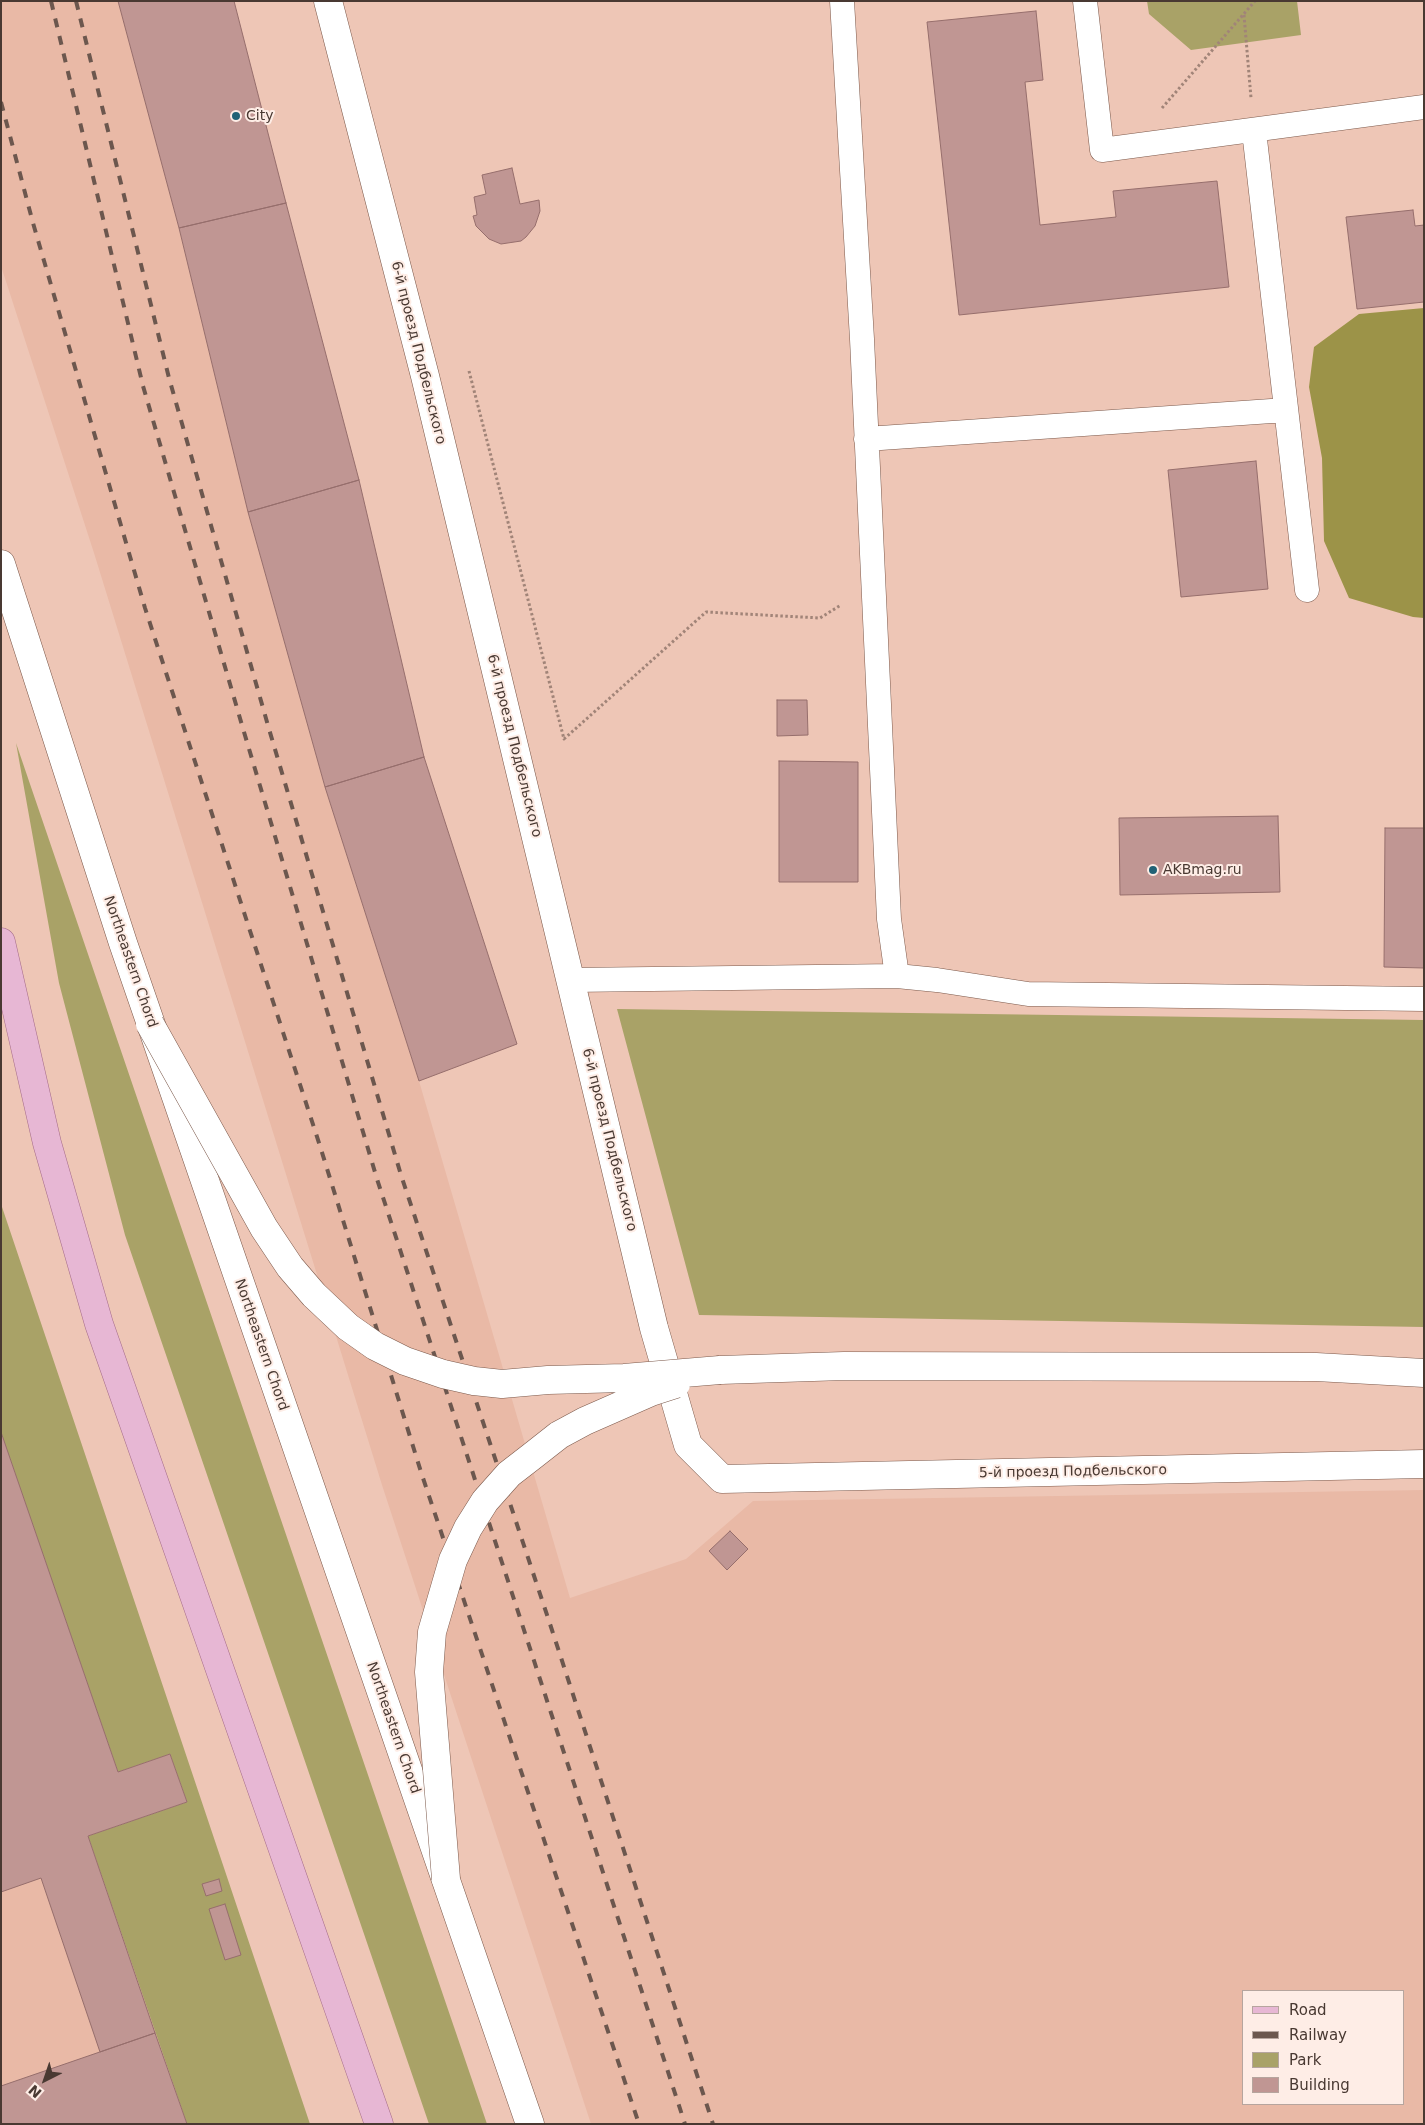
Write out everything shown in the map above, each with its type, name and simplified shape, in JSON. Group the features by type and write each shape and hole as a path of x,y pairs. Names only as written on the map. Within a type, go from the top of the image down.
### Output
{"main road":[{"path":"1,942 46,1143 99,1324 379,2124"}],"street":[{"name":"6-й проезд Подбельского","path":"328,1 425,376 654,1328 688,1445 722,1479"},
{"name":"Northeastern Chord","path":"1,564 150,1024 530,2124"},
{"path":"150,1024 264,1228 290,1266 314,1295 348,1327 375,1346 405,1360 443,1374 474,1381 502,1384 548,1380 624,1378 720,1370 844,1366 1316,1367 1424,1373"},
{"path":"446,1879 429,1672 432,1632 441,1596 453,1560 468,1528 485,1501 509,1474 558,1436 585,1420 651,1392 720,1370"},
{"name":"5-й проезд Подбельского","path":"722,1479 1424,1464"}],"lane":[{"path":"842,1 890,919 897,976"},
{"path":"1085,1 1102,150 1424,107"},
{"path":"1254,131 1307,590"},
{"path":"866,439 1286,410"},
{"path":"570,980 897,976 1028,994 1424,999"}],"path":[{"path":"1127,147 1256,1"},
{"path":"1244,15 1254,131"},
{"path":"469,371 564,739 706,612 820,618 873,586"}],"shaded area":[{"path":"1,1 118,1 179,228 248,512 325,787 419,1081 570,1598 686,1559 753,1501 1424,1490 1424,2124 591,2124 382,1485 94,553 1,266"},
{"path":"1424,308 1424,618 1413,617 1349,598 1324,541 1322,458 1309,387 1314,347 1359,314"},
{"path":"1,1433 118,1771 170,1754 187,1802 88,1835 187,2124 1,2124"}],"green space":[{"path":"1147,1 1297,1 1301,35 1191,50 1149,14"},
{"path":"16,743 487,2124 429,2124 125,1235 59,983"},
{"path":"617,1009 1424,1020 1424,1327 699,1315"},
{"path":"1,1204 310,2124 187,2124 88,1836 187,1802 170,1754 118,1772 1,1433"}],"building":[{"path":"118,1 234,1 286,203 179,228"},
{"path":"1036,11 1043,80 1025,82 1040,225 1116,217 1113,191 1217,181 1229,287 959,315 927,22"},
{"path":"512,168 520,204 539,200 540,211 535,226 526,237 521,241 501,244 489,239 476,226 473,216 477,215 474,197 486,194 482,175"},
{"path":"286,203 359,480 248,512 179,228"},
{"path":"1413,210 1415,226 1424,225 1424,302 1357,309 1346,217"},
{"path":"1256,461 1268,589 1181,597 1168,470"},
{"path":"359,480 424,757 325,787 248,512"},
{"path":"777,700 807,700 808,735 777,736"},
{"path":"424,757 517,1044 419,1081 325,787"},
{"path":"779,761 858,762 858,882 779,882"},
{"path":"1278,816 1280,892 1120,895 1119,818"},
{"path":"1385,828 1424,828 1424,968 1384,967"},
{"path":"1,1432 118,1772 170,1754 187,1802 88,1836 155,2033 100,2052 41,1878 1,1892"},
{"path":"730,1531 748,1549 727,1570 709,1551"},
{"path":"219,1879 222,1891 206,1896 202,1884"},
{"path":"225,1904 241,1955 225,1960 209,1909"},
{"path":"155,2033 187,2124 1,2124 1,2086"}],"railway":[{"path":"51,1 143,386 377,1179 685,2124"},
{"path":"76,1 169,378 269,729 401,1175 713,2124"},
{"path":"1,102 33,223 145,608 320,1146 421,1472 639,2124"}],"place":[{"name":"City","path":"236,116"},
{"name":"AKBmag.ru","path":"1153,870"}]}
